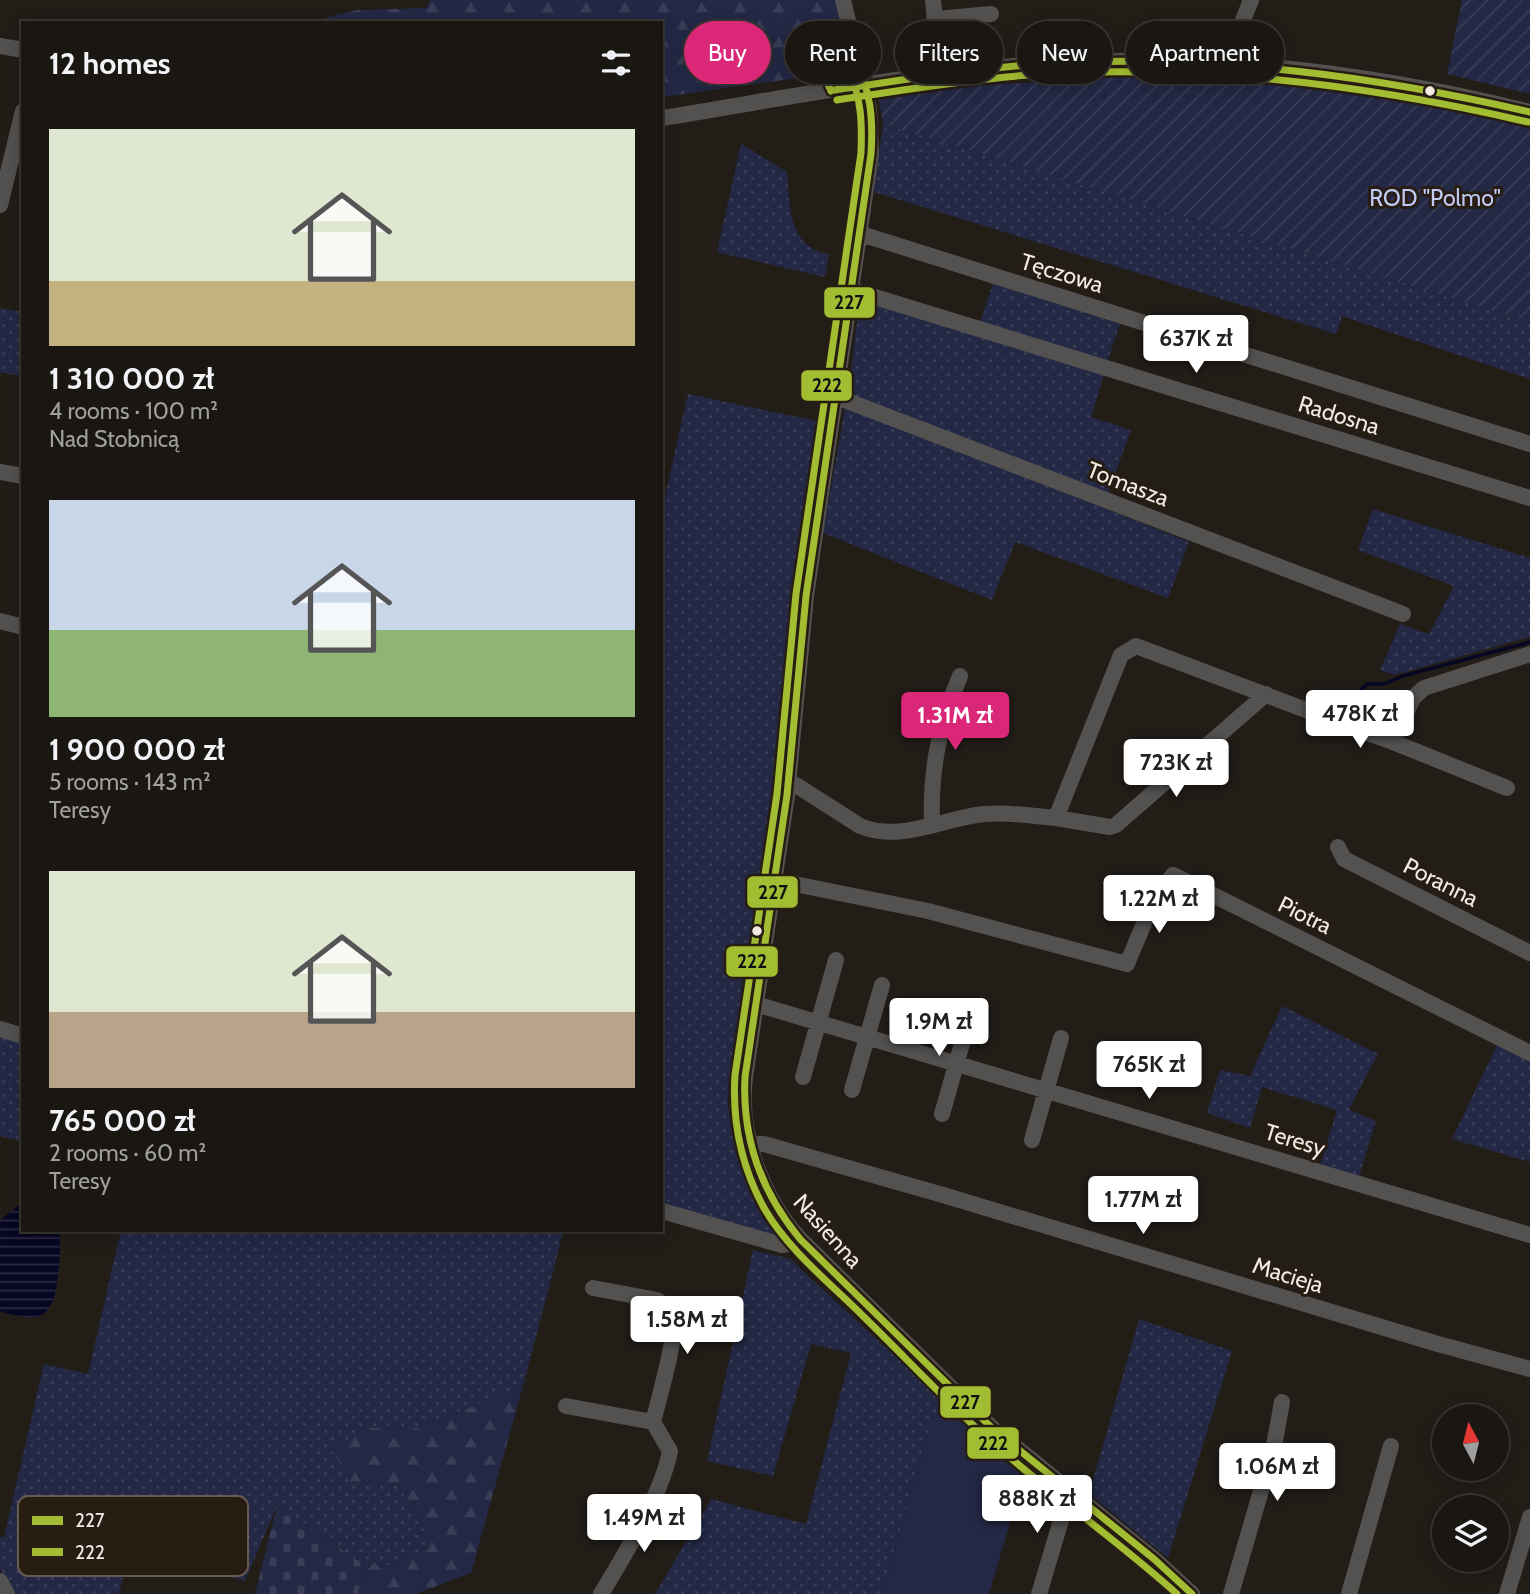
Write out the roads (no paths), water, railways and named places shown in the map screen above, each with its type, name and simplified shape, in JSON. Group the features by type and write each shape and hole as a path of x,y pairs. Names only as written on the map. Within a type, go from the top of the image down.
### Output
{"street":[{"name":"Nasienna","path":"843,0 848,21"},
{"path":"933,0 936,19 991,15"},
{"path":"1243,21 1251,0"},
{"path":"0,47 21,50"},
{"path":"1003,68 1056,63 1126,62"},
{"path":"1284,67 1377,79 1530,111"},
{"path":"663,118 832,84"},
{"name":"Nasienna","path":"863,84 872,134 861,234 804,615 788,783 744,1095 751,1144 771,1198 783,1219 800,1239 987,1424 1154,1559 1192,1594"},
{"path":"0,205 21,119"},
{"name":"Tęczowa","path":"861,234 1530,444"},
{"name":"Radosna","path":"852,290 1530,498"},
{"name":"Tomasza","path":"837,397 1403,614"},
{"path":"0,472 21,476"},
{"path":"0,621 21,626"},
{"path":"1056,818 1121,655 1136,646 1393,742 1507,788"},
{"path":"1393,742 1413,698 1424,688 1530,654"},
{"path":"932,825 937,742 948,703 960,676"},
{"path":"788,783 796,785 870,830 887,833 993,814 1056,818 1110,827 1116,825 1266,694"},
{"name":"Poranna","path":"1338,847 1344,859 1530,953"},
{"name":"Piotra","path":"775,880 928,911 1128,964 1155,897 1173,875 1530,1053"},
{"path":"803,1077 836,960"},
{"path":"852,1090 881,985"},
{"name":"Teresy","path":"756,1004 1530,1235"},
{"path":"942,1114 971,1012"},
{"path":"0,1029 21,1035"},
{"path":"1032,1140 1061,1038"},
{"name":"Macieja","path":"751,1144 764,1144 943,1195 1438,1344 1530,1369"},
{"path":"663,1211 782,1245 800,1239"},
{"path":"593,1288 657,1300 664,1304 670,1313 674,1331 653,1422 670,1451 668,1463 655,1495 601,1594"},
{"path":"1231,1594 1274,1446 1282,1402"},
{"path":"566,1406 653,1422"},
{"path":"1349,1594 1391,1446"},
{"path":"1039,1594 1065,1507 1074,1494"},
{"path":"1507,1594 1526,1547 1530,1517"},
{"path":"0,1581 8,1594"}],"waterway":[{"path":"1344,708 1367,684 1384,684 1403,676 1530,642"}],"park label":[{"name":"ROD \"Polmo\"","path":"1435,198"}]}
